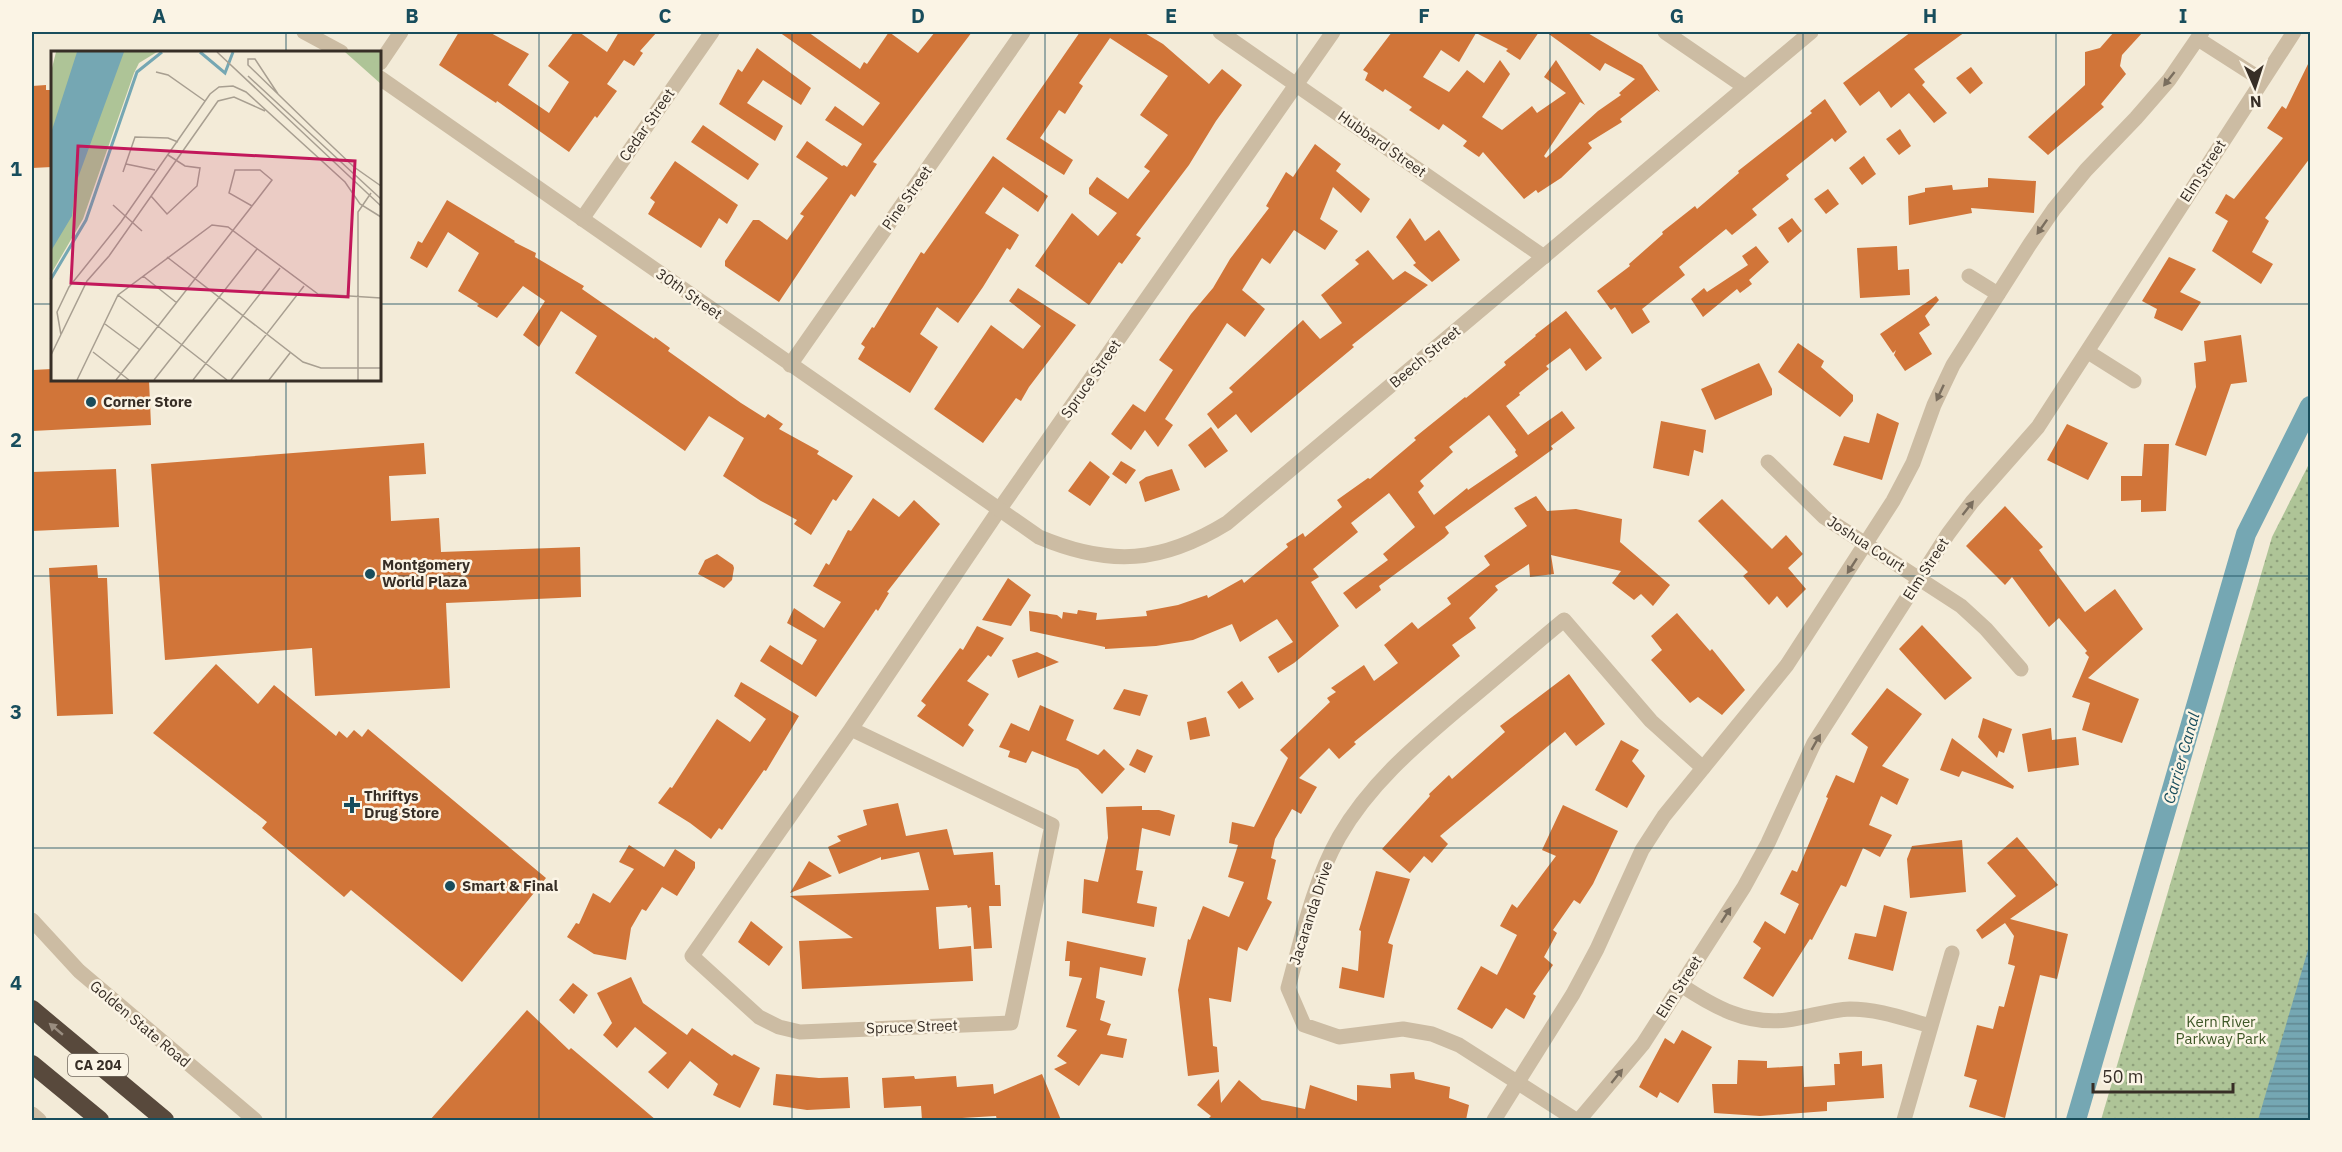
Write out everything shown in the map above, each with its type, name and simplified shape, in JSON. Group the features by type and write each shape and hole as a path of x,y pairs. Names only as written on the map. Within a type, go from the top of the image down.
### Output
{"highway":[{"name":"CA 204","path":"32,1009 165,1120"},
{"name":"CA 204","path":"32,1064 100,1120"}],"street":[{"path":"304,32 339,51"},
{"path":"381,62 401,32"},
{"name":"Cedar Street","path":"582,219 712,32"},
{"name":"Pine Street","path":"790,365 1023,32"},
{"name":"Hubbard Street","path":"1220,32 1544,257"},
{"name":"Spruce Street","path":"851,729 1052,825 1011,1023 801,1032 779,1027 759,1017 692,956 851,729 999,510 1334,32"},
{"path":"1665,32 1745,87"},
{"name":"Beech Street","path":"999,510 1039,537 1067,549 1095,555 1123,557 1151,555 1178,548 1204,537 1227,523 1811,32"},
{"name":"Elm Street","path":"1578,1120 1642,1044 1681,985 1758,862 1814,744 1919,579 1972,502 2038,427 2294,32"},
{"path":"1494,1120 1578,985 1642,850 1664,816 1787,665 1893,501 1913,463 1934,405 1953,365 2054,209 2086,170 2156,95 2200,35 2262,80"},
{"name":"30th Street","path":"381,79 790,365 898,437 999,510"},
{"path":"1969,276 1998,294"},
{"path":"2088,352 2134,381"},
{"name":"Joshua Court","path":"1768,462 1824,517 1961,606 1986,629 2021,669"},
{"name":"Jacaranda Drive","path":"1578,1120 1459,1045 1432,1034 1403,1029 1339,1037 1304,1025 1288,988 1321,874 1338,838 1360,805 1385,774 1413,747 1564,620 1650,721 1703,768"},
{"name":"Golden State Road","path":"32,920 79,971 255,1120"},
{"path":"1904,1120 1952,952"},
{"path":"1681,985 1716,1007 1745,1018 1766,1021 1788,1020 1822,1012 1851,1009 1878,1012 1931,1026"},
{"path":"32,1114 39,1120"}],"green space":[{"name":"Kern River Parkway Park","path":"2310,462 2310,1120 2101,1120 2272,537"}],"water":[{"path":"2310,943 2310,1120 2258,1120"}],"building":[{"path":"459,32 489,32 529,54 508,85 549,113 569,82 548,66 574,32 579,32 607,52 619,32 657,32 640,51 643,53 634,66 624,60 607,84 617,91 597,118 595,116 569,152 497,101 496,103 439,65"},
{"path":"779,32 808,32 860,69 864,62 867,64 889,32 918,53 935,32 972,32 873,162 877,164 855,197 851,194 779,302 725,266 725,261 753,220 759,220 787,240 804,216 800,214 828,178 796,157 807,141 842,166 847,167 862,144 825,120 835,106 863,126 880,103"},
{"path":"1080,32 1143,32 1163,44 1209,84 1222,69 1242,85 1189,165 1136,235 1141,238 1122,264 1119,262 1089,305 1035,266 1072,213 1098,236 1117,213 1089,194 1089,188 1097,177 1128,199 1150,171 1144,167 1168,135 1140,115 1168,76 1110,38 1079,83 1083,86 1065,114 1059,110 1040,138 1073,160 1064,175 1006,139"},
{"path":"1392,32 1539,32 1520,60 1506,51 1508,49 1476,33 1459,62 1441,50 1423,77 1449,92 1467,70 1484,83 1500,60 1510,74 1482,117 1502,130 1532,106 1537,113 1566,93 1544,77 1556,60 1585,105 1580,102 1544,156 1546,158 1598,111 1621,95 1619,93 1635,79 1605,63 1600,71 1546,32 1586,32 1642,65 1660,92 1657,90 1620,119 1622,122 1588,143 1592,148 1561,178 1538,193 1536,190 1524,199 1483,152 1479,157 1463,146 1467,141 1443,124 1439,130 1409,110 1412,107 1385,89 1383,92 1365,80 1368,73 1363,70"},
{"path":"1911,32 1965,32 1914,69 1925,82 1922,85 1947,113 1934,123 1909,93 1891,108 1879,91 1860,106 1843,83"},
{"path":"2114,32 2143,32 2122,55 2120,66 2126,74 2101,104 2104,107 2048,155 2028,137 2085,85 2085,52 2100,48"},
{"path":"757,48 811,88 801,105 763,80 747,103 783,126 775,141 719,104 738,69 742,72"},
{"path":"2310,60 2310,158 2265,218 2269,221 2252,252 2273,264 2261,284 2212,251 2228,221 2215,213 2226,194 2234,199 2283,138 2267,128 2282,106 2286,109"},
{"path":"1971,67 1983,83 1970,94 1956,78"},
{"path":"46,85 46,90 51,90 51,167 32,168 32,86"},
{"path":"1825,99 1847,132 1835,142 1832,138 1786,175 1789,179 1752,209 1757,215 1732,235 1726,229 1679,267 1685,275 1642,309 1650,322 1632,334 1615,307 1611,310 1597,291 1630,266 1629,264 1663,234 1662,232 1695,206 1697,209 1739,173 1738,171 1812,113 1810,111"},
{"path":"703,125 759,164 748,180 691,142"},
{"path":"1900,129 1911,146 1899,155 1886,139"},
{"path":"1315,144 1341,164 1336,171 1370,199 1361,213 1333,187 1320,219 1338,231 1325,250 1294,230 1270,264 1262,258 1242,290 1265,309 1245,337 1227,323 1165,419 1173,425 1158,447 1145,430 1131,450 1111,434 1133,404 1145,412 1173,370 1159,360 1269,208 1266,206 1286,172 1293,177"},
{"path":"993,156 1048,196 1038,212 1003,187 985,213 1019,235 1010,250 1007,248 958,323 937,307 920,334 938,347 910,393 858,359 865,347 861,344 872,327 874,328 921,252 924,254"},
{"path":"1864,156 1876,174 1862,185 1849,168"},
{"path":"675,161 738,205 727,224 719,218 701,248 648,214 655,202 650,198"},
{"path":"1988,178 2036,181 2034,213 1971,208 1972,213 1909,225 1908,196 1925,192 1925,188 1952,185 1953,190 1988,187"},
{"path":"1828,189 1839,204 1826,214 1814,199"},
{"path":"447,200 514,242 536,253 535,257 584,286 582,289 654,339 655,337 670,348 668,351 741,403 765,418 768,414 783,424 779,429 819,451 817,454 853,476 836,501 833,499 811,535 794,524 797,520 761,501 723,476 744,438 709,416 685,451 575,373 597,336 561,311 539,347 523,335 545,301 523,286 497,318 458,291 479,253 448,232 427,268 410,258 418,241 422,243"},
{"path":"1410,218 1425,241 1439,230 1460,260 1432,282 1413,265 1416,263 1396,237"},
{"path":"1792,218 1802,231 1788,243 1778,228"},
{"path":"1756,246 1769,262 1749,280 1752,284 1740,293 1737,289 1703,317 1691,299 1704,288 1707,292 1748,265 1742,256"},
{"path":"1897,246 1898,270 1909,269 1910,295 1860,298 1857,248"},
{"path":"1368,250 1393,280 1405,271 1428,285 1352,345 1354,347 1251,433 1236,414 1218,429 1207,414 1233,392 1229,388 1303,320 1320,339 1342,323 1321,295 1359,264 1355,260"},
{"path":"2169,257 2196,269 2180,292 2201,302 2182,331 2154,318 2157,309 2142,301"},
{"path":"1018,288 1076,325 1021,401 1016,398 983,443 934,409 991,325 1023,349 1041,326 1009,301"},
{"path":"1936,296 1939,300 1925,316 1930,325 1919,333 1932,354 1905,371 1894,355 1896,350 1893,353 1880,334"},
{"path":"1566,311 1602,358 1586,371 1570,348 1546,366 1549,369 1506,406 1528,435 1562,411 1575,428 1551,446 1553,449 1445,527 1449,533 1444,538 1379,586 1381,590 1356,609 1343,593 1388,560 1383,554 1415,527 1389,493 1351,523 1358,532 1313,569 1319,577 1311,582 1339,626 1294,663 1278,673 1268,657 1293,642 1277,619 1240,642 1232,624 1193,640 1156,646 1105,649 1105,647 1030,631 1029,611 1057,615 1062,619 1063,612 1077,614 1078,610 1097,613 1096,620 1147,616 1146,611 1178,605 1207,595 1208,598 1242,579 1244,583 1288,547 1286,544 1303,533 1305,537 1342,507 1337,500 1368,478 1370,479 1416,440 1414,438 1506,365 1504,362","holes":["1489,415 1516,450 1518,456 1468,490 1467,488 1434,515 1418,492 1424,486 1420,481 1453,452 1449,447"]},
{"path":"2241,335 2247,382 2231,384 2206,456 2175,445 2196,387 2194,363 2206,361 2204,341"},
{"path":"1798,343 1824,361 1821,367 1853,395 1853,401 1840,417 1778,372"},
{"path":"1759,363 1772,389 1772,395 1715,420 1701,389"},
{"name":"Corner Store","path":"51,369 51,381 149,381 151,425 32,431 32,370"},
{"path":"1877,413 1899,423 1882,480 1833,465 1844,436 1869,443"},
{"path":"1661,421 1706,430 1703,453 1694,450 1689,476 1653,468"},
{"path":"2067,424 2108,443 2088,480 2047,460"},
{"path":"1211,427 1228,451 1205,468 1188,445"},
{"name":"Montgomery World Plaza","path":"424,443 426,474 389,476 391,521 439,518 441,552 580,547 581,597 446,603 450,688 315,696 312,648 165,660 151,464"},
{"path":"2144,444 2169,444 2166,511 2141,512 2141,500 2121,501 2121,476 2142,476"},
{"path":"1090,461 1110,477 1090,506 1068,491"},
{"path":"1121,461 1136,470 1126,484 1112,474"},
{"path":"116,469 119,527 32,531 32,472"},
{"path":"1172,469 1180,490 1145,502 1139,482 1146,477"},
{"path":"1536,496 1547,511 1576,509 1622,519 1620,542 1670,585 1653,606 1641,594 1634,600 1612,583 1621,571 1551,555 1554,574 1530,577 1529,564 1495,586 1498,590 1469,618 1476,628 1452,645 1460,656 1354,742 1356,744 1339,759 1329,748 1299,778 1317,787 1301,814 1292,809 1275,839 1271,858 1276,860 1267,899 1272,902 1247,951 1238,947 1231,1002 1209,998 1213,1046 1217,1047 1219,1072 1188,1076 1178,990 1188,939 1190,940 1203,906 1229,917 1244,882 1228,877 1238,845 1229,843 1232,822 1254,827 1288,758 1280,750 1330,702 1327,698 1336,692 1331,688 1364,665 1374,681 1398,663 1384,645 1412,622 1418,629 1451,604 1447,598 1490,565 1484,556 1527,526 1514,508"},
{"path":"873,498 899,517 914,500 940,524 887,592 889,593 878,611 876,609 816,697 760,661 770,645 802,665 817,640 787,623 794,608 824,628 841,602 813,586 826,563 829,565 848,530 851,531"},
{"path":"1722,499 1772,549 1786,535 1803,554 1788,568 1806,589 1787,608 1777,596 1769,605 1743,576 1748,572 1698,521"},
{"path":"2005,506 2043,547 2039,550 2085,612 2115,589 2143,629 2088,678 2139,699 2122,743 2082,730 2090,703 2072,697 2089,657 2085,653 2087,651 2059,618 2049,627 2012,577 2005,585 1966,546"},
{"path":"717,554 734,568 732,580 724,588 698,574 705,560"},
{"path":"97,565 98,578 107,578 113,714 57,716 49,568"},
{"path":"1008,578 1031,595 1011,626 982,620"},
{"path":"1677,613 1710,651 1712,649 1745,690 1722,715 1698,697 1690,703 1651,660 1662,650 1651,636"},
{"path":"1922,625 1972,678 1945,700 1899,649"},
{"path":"977,626 1004,638 991,657 988,655 967,681 989,694 968,725 974,730 963,747 917,716 926,705 921,701 960,648 963,650"},
{"path":"1037,652 1059,662 1018,678 1012,660"},
{"path":"216,664 258,704 274,685 336,736 339,731 347,738 354,730 362,737 368,729 546,878 462,982 351,890 344,897 262,828 267,822 153,733"},
{"path":"1569,674 1605,724 1576,746 1565,732 1440,836 1448,844 1432,863 1424,856 1410,873 1382,849 1430,796 1429,794 1449,775 1452,779 1505,732 1500,726"},
{"path":"1242,681 1254,699 1239,709 1227,692"},
{"path":"741,682 799,716 766,771 764,770 722,830 719,828 711,839 658,803 670,787 672,788 717,719 750,742 766,719 734,696"},
{"path":"1887,688 1922,714 1882,766 1909,779 1897,805 1881,796 1869,825 1892,835 1880,857 1863,848 1846,887 1841,885 1812,940 1810,939 1773,997 1743,978 1761,948 1753,942 1765,921 1785,934 1799,904 1780,894 1792,870 1797,872 1836,775 1854,783 1868,747 1851,734"},
{"path":"1124,689 1148,695 1140,716 1113,709"},
{"path":"1040,705 1074,720 1066,740 1098,755 1104,749 1125,769 1102,794 1078,769 1032,751 1026,763 1008,757 1010,751 999,747 1011,723 1029,731"},
{"path":"1206,717 1210,736 1190,740 1187,722"},
{"path":"1983,718 2012,729 2004,753 1999,751 1997,758 1978,737"},
{"path":"2051,728 2052,740 2076,737 2079,765 2028,772 2022,734"},
{"path":"1952,738 2014,786 2013,789 1962,771 1959,777 1940,770"},
{"path":"1621,740 1639,750 1632,761 1645,776 1627,808 1595,790"},
{"path":"1137,749 1153,756 1145,773 1129,765"},
{"path":"898,803 906,836 947,829 954,855 993,852 995,885 1000,885 1001,906 989,906 992,948 974,949 971,907 968,908 967,905 936,907 939,949 971,946 973,981 802,989 799,941 853,938 790,896 929,890 919,852 881,860 881,857 839,874 828,847 841,841 837,836 867,825 863,810"},
{"path":"1563,805 1618,831 1593,884 1580,904 1574,900 1553,930 1557,933 1544,957 1553,965 1533,994 1536,996 1524,1019 1506,1008 1492,1029 1457,1009 1481,966 1497,975 1517,935 1500,926 1512,904 1517,908 1556,856 1542,850"},
{"path":"1142,806 1142,810 1159,810 1175,815 1170,836 1142,828 1136,870 1143,871 1137,903 1157,907 1154,927 1082,913 1084,879 1098,882 1108,838 1106,807"},
{"path":"2017,837 2058,885 2010,919 2068,934 2057,979 2040,975 2005,1118 1969,1107 1977,1080 1964,1076 1977,1025 1993,1029 1999,1006 2004,1007 2015,966 2008,964 2014,936 2005,923 1982,939 1976,930 2016,896 1987,863"},
{"path":"1962,840 1966,892 1910,898 1907,859 1912,846"},
{"path":"629,845 664,867 675,849 695,862 695,868 677,896 662,887 646,911 642,909 631,928 626,960 594,954 567,937 576,923 579,924 593,893 610,903 634,869 619,862"},
{"path":"809,861 832,876 790,893"},
{"path":"1376,871 1410,879 1388,943 1393,945 1384,998 1339,988 1342,967 1358,971 1361,931 1359,930"},
{"path":"1884,905 1907,912 1893,971 1848,959 1855,933 1876,937"},
{"path":"751,921 783,947 769,966 738,942"},
{"path":"1067,941 1146,958 1142,976 1100,967 1096,998 1105,1001 1100,1020 1111,1024 1107,1035 1127,1039 1123,1058 1101,1054 1079,1086 1054,1069 1067,1063 1057,1056 1077,1030 1066,1027 1082,978 1069,976 1070,961 1065,961"},
{"path":"631,977 643,1003 687,1035 692,1028 732,1056 734,1054 760,1068 740,1108 713,1095 718,1084 690,1061 668,1089 648,1072 667,1053 635,1027 617,1048 603,1035 612,1023 597,993"},
{"path":"573,983 588,995 574,1014 559,1000"},
{"path":"527,1010 569,1050 571,1048 656,1120 430,1120"},
{"path":"1682,1030 1712,1047 1678,1103 1660,1092 1657,1098 1639,1087 1665,1038 1674,1044"},
{"path":"1862,1051 1862,1066 1882,1064 1884,1098 1827,1102 1827,1111 1760,1116 1714,1113 1712,1084 1737,1084 1738,1060 1767,1061 1767,1068 1803,1066 1804,1087 1835,1085 1834,1064 1840,1064 1839,1053"},
{"path":"1414,1072 1415,1079 1450,1087 1449,1098 1469,1105 1466,1120 1207,1120 1211,1116 1197,1105 1219,1079 1221,1103 1239,1080 1262,1100 1305,1109 1310,1085 1357,1101 1357,1085 1391,1088 1390,1074"},
{"path":"776,1074 819,1078 848,1077 850,1108 807,1110 773,1105"},
{"path":"1042,1074 1061,1120 997,1120 996,1116 962,1118 963,1120 922,1120 921,1106 884,1108 882,1078 914,1076 915,1079 956,1076 957,1087 993,1084 994,1094"}],"waterway":[{"name":"Carrier Canal","path":"2076,1120 2246,534 2310,406"}],"place":[{"name":"Corner Store","path":"91,402"},
{"name":"Montgomery World Plaza","path":"370,574"},
{"name":"Thriftys Drug Store","path":"352,805"},
{"name":"Smart & Final","path":"450,886"}]}
